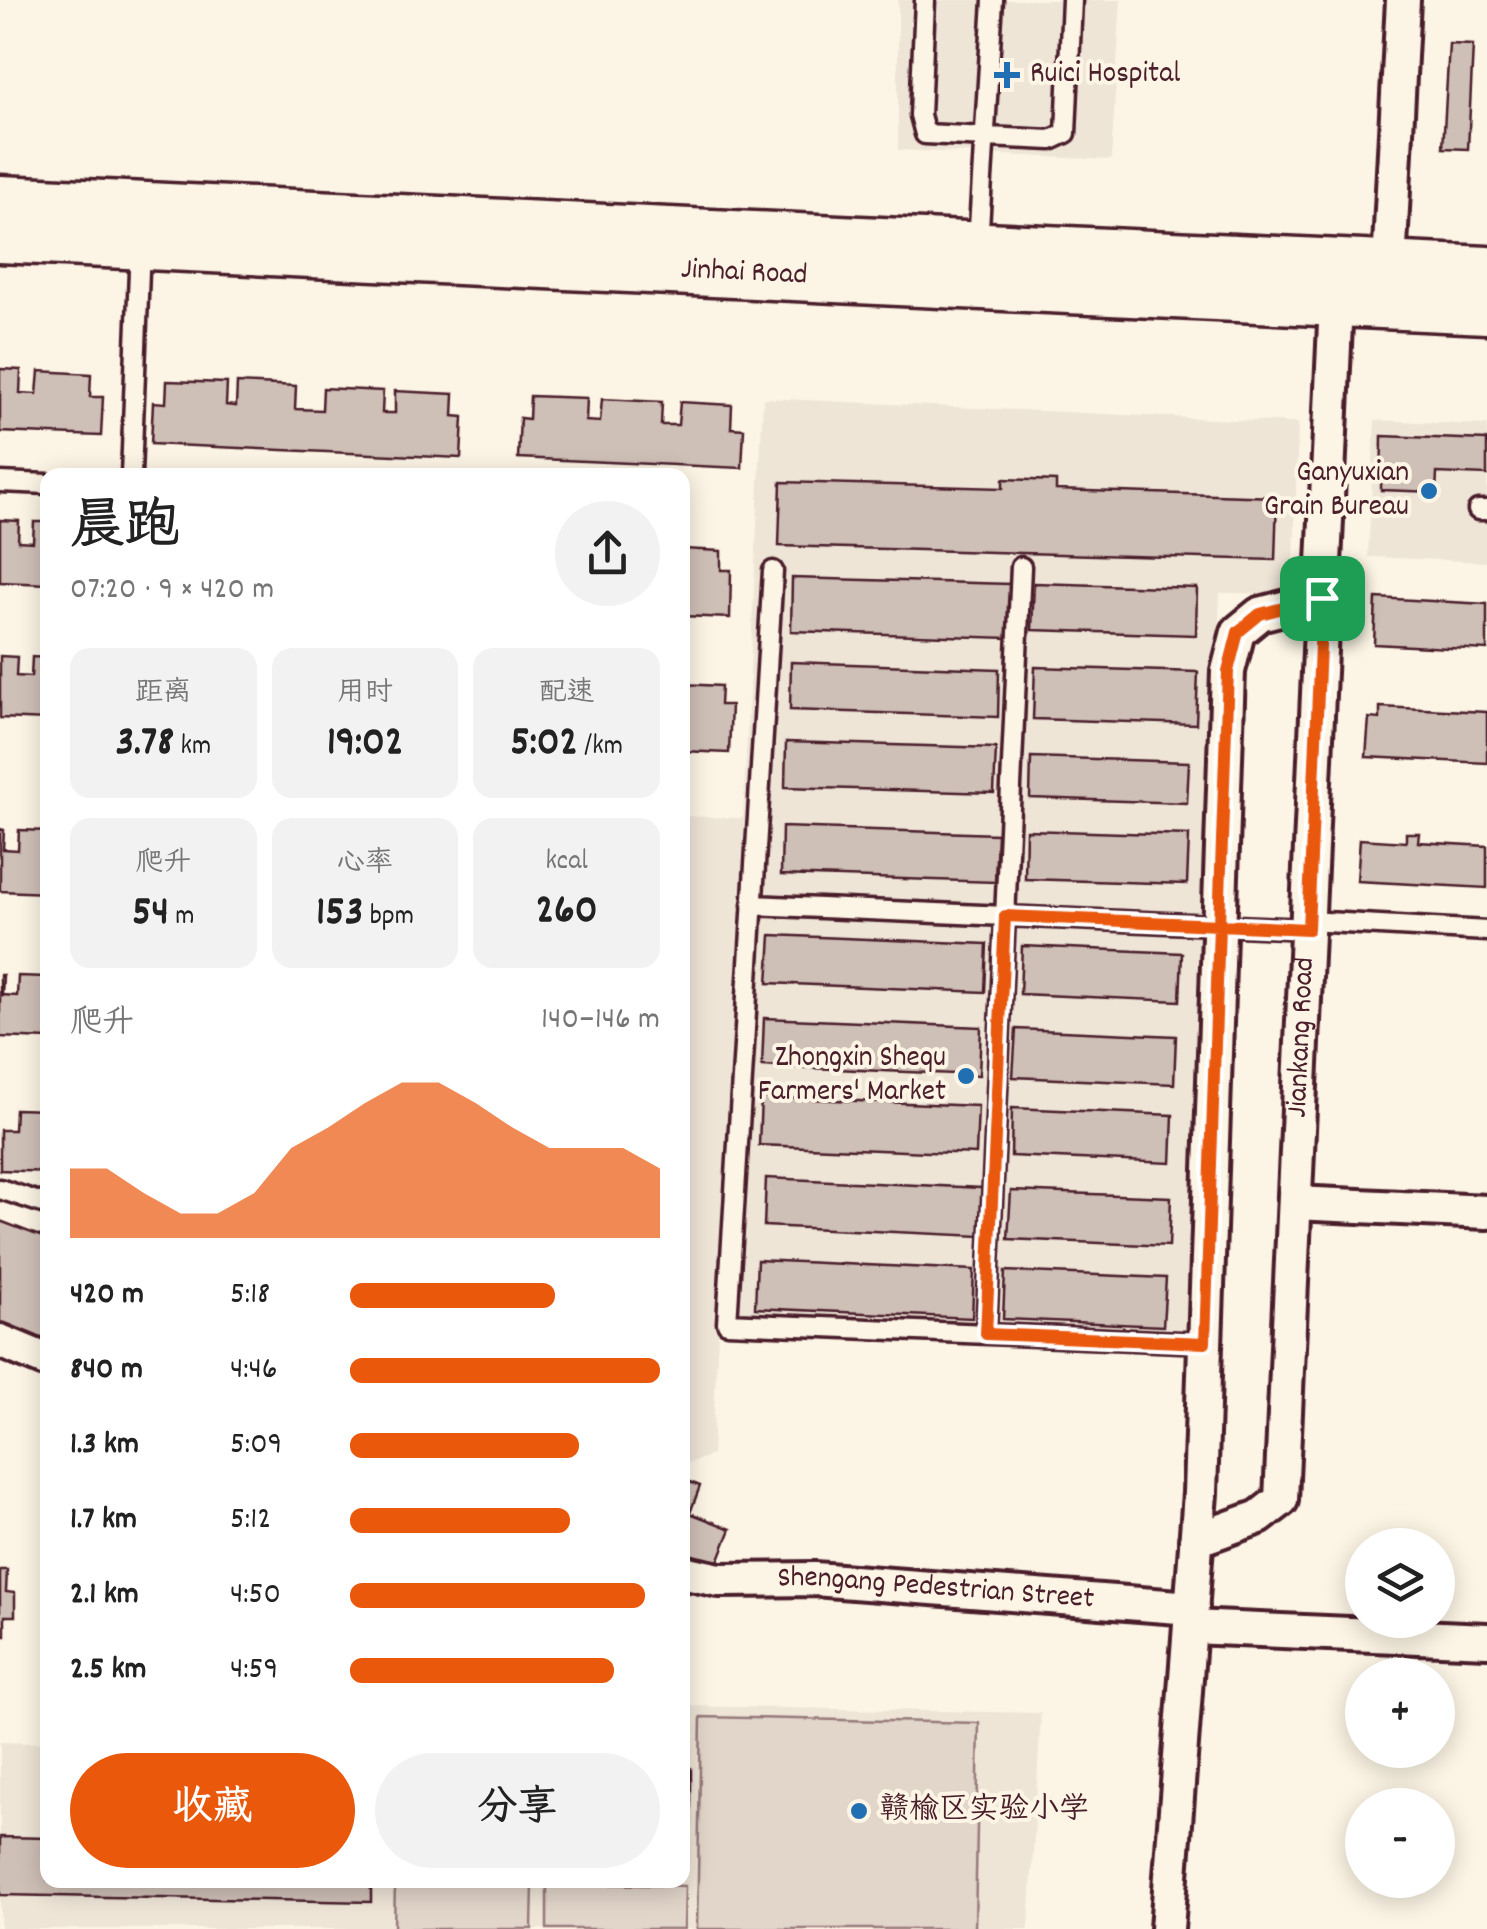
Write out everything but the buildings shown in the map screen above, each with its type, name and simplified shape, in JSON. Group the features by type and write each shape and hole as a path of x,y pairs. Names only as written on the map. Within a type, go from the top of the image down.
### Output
{"main road":[{"name":"Jinhai Road","path":"0,200 1487,271"},
{"name":"Jinhai Road","path":"0,238 1487,309"}],"street":[{"path":"1389,266 1403,0"},
{"name":"Jiankang Road","path":"1196,1540 1259,1517 1281,1500 1336,302"},
{"path":"1167,1929 1196,1540 1228,671 1238,632 1260,614 1322,598"},
{"path":"1295,1203 1487,1212"},
{"path":"0,1341 40,1358"},
{"name":"Shengang Pedestrian Street","path":"690,1574 719,1580 814,1579 1191,1618 1487,1640"}],"lane":[{"path":"925,0 920,116 924,134 1050,140 1066,133 1072,0"},
{"path":"978,247 993,0"},
{"path":"131,468 140,244"},
{"path":"0,482 40,484"},
{"path":"986,1334 1021,566"},
{"path":"773,572 727,1323 1205,1343"},
{"path":"752,904 1219,925 1487,932"},
{"path":"0,1188 40,1202"}],"shaded area":[{"name":"Ruici Hospital","path":"898,0 1121,0 1111,160 898,150"},
{"name":"Zhongxin Shequ Farmers' Market","path":"763,398 1298,423 1293,594 1220,593 1192,1354 718,1333 712,1455 690,1463 690,816 743,818"},
{"name":"Ganyuxian Grain Bureau","path":"1375,420 1487,425 1487,562 1368,557"},
{"name":"赣榆区实验小学","path":"690,1706 1041,1713 1029,1929 0,1929 0,1742 40,1743 40,1888 690,1888"},
{"path":"701,1717 979,1723 975,1929 697,1929"},
{"path":"395,1888 533,1888 532,1929 394,1929"},
{"path":"547,1888 685,1888 684,1929 547,1929"}],"place":[{"name":"Ruici Hospital","path":"1007,75"},
{"name":"Ganyuxian Grain Bureau","path":"1429,491"},
{"name":"Zhongxin Shequ Farmers' Market","path":"966,1076"},
{"name":"赣榆区实验小学","path":"859,1811"}],"route":[{"path":"1322,598 1260,614 1238,632 1228,671 1219,925 1005,916 986,1334 1205,1343 1219,925 1308,929 1322,598"}]}
